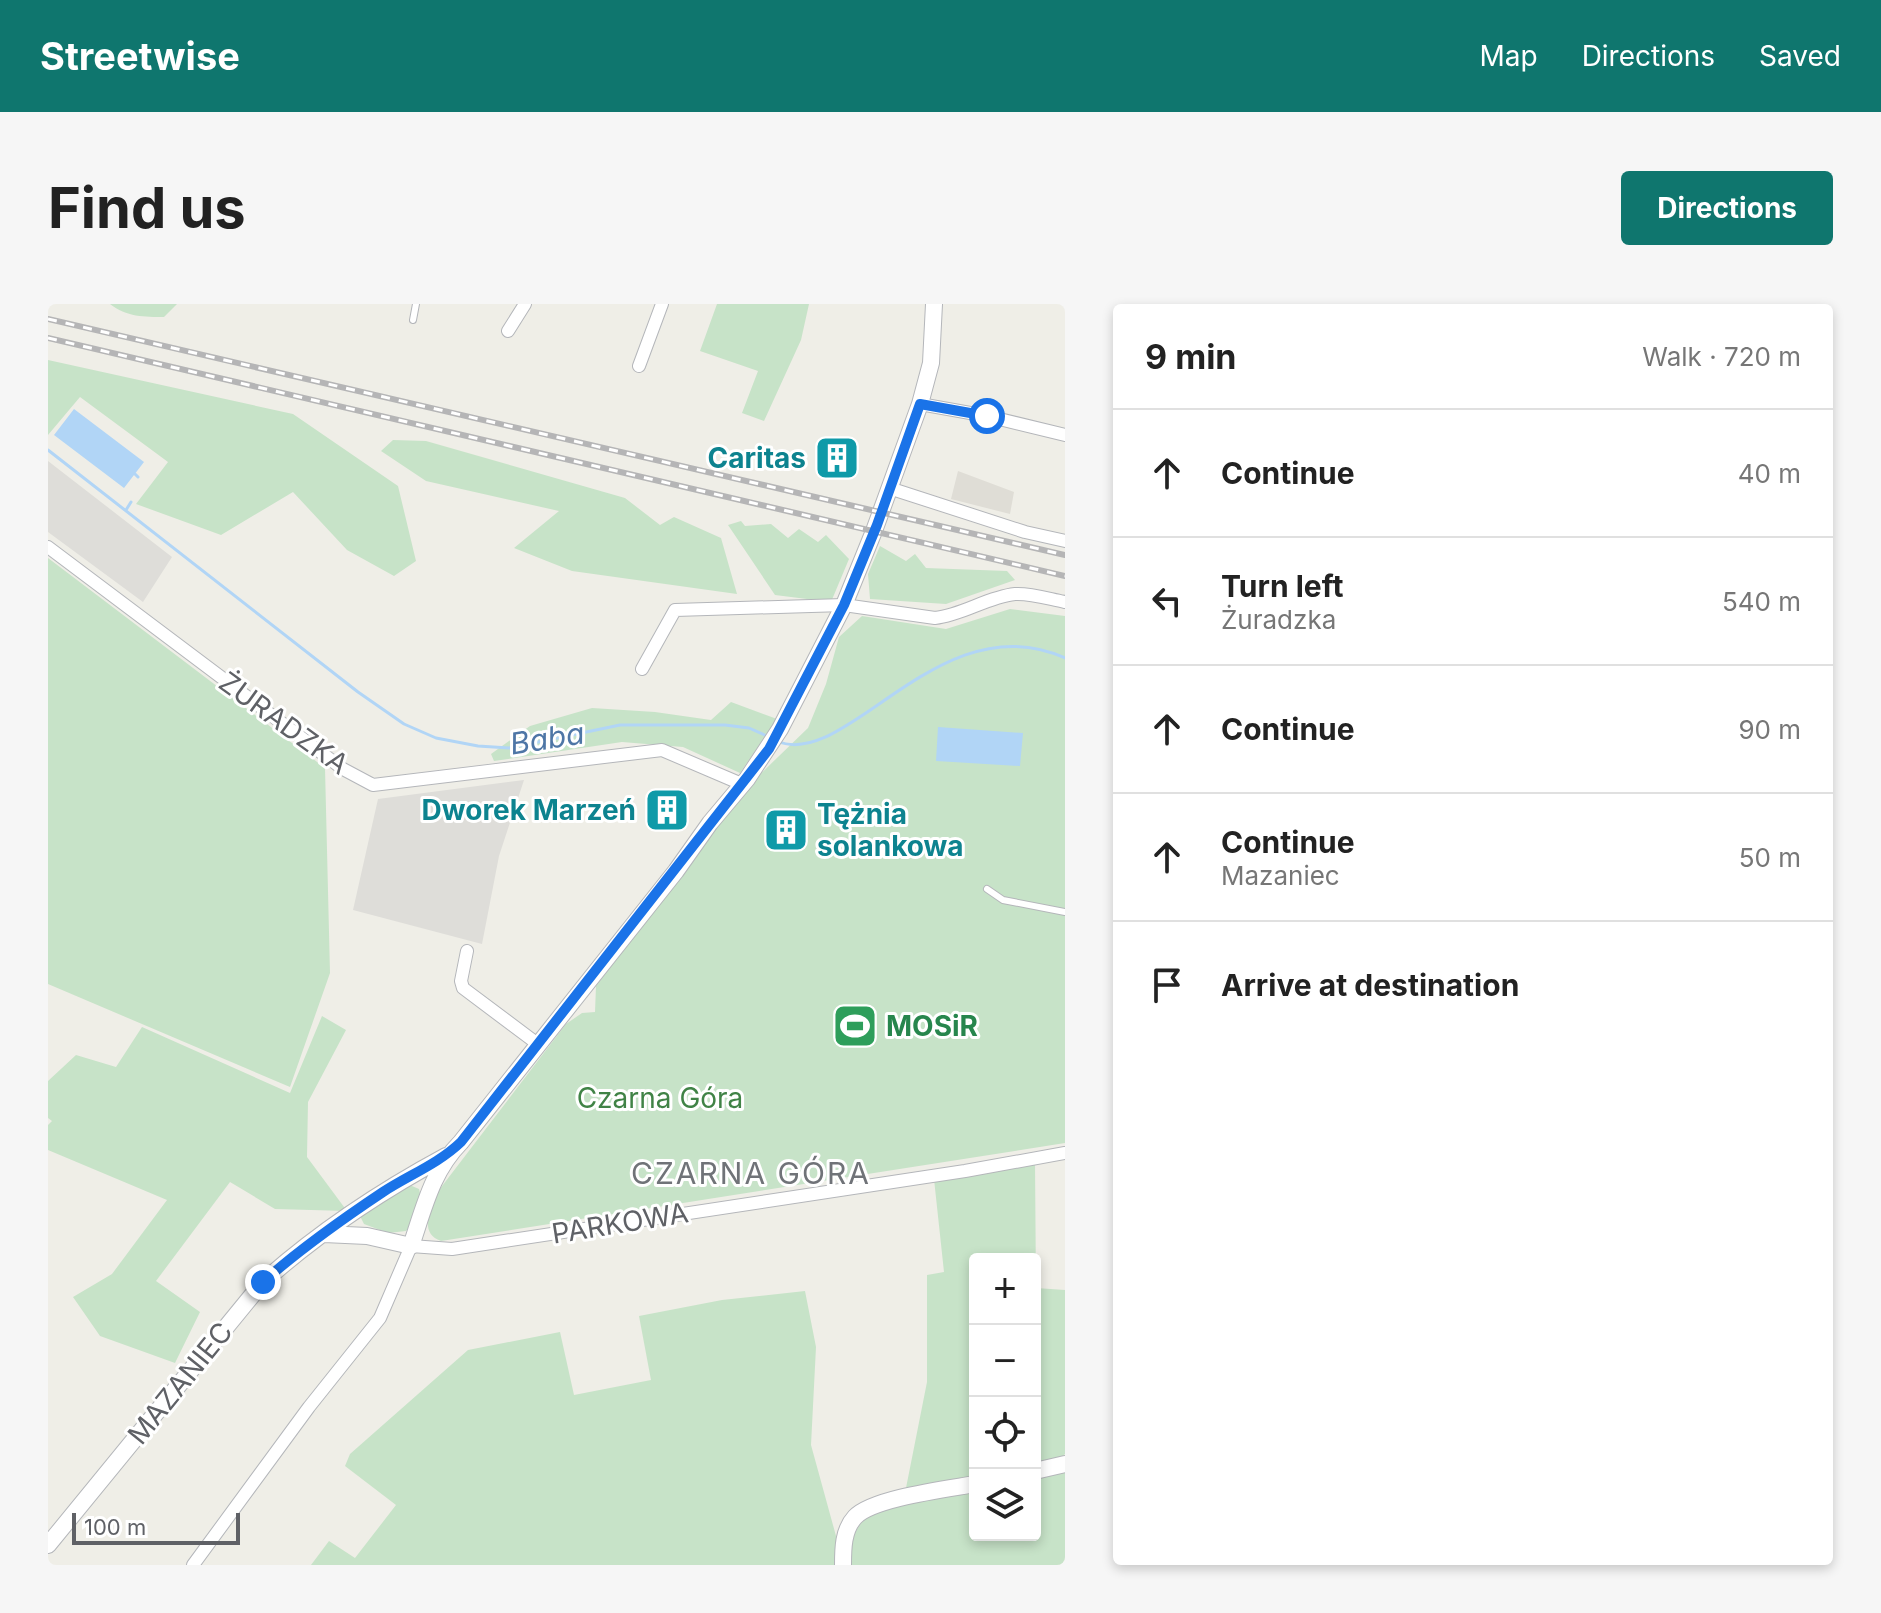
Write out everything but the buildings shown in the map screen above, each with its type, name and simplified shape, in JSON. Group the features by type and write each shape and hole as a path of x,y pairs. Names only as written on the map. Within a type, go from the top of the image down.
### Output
{"street":[{"path":"508,331 525,304"},
{"path":"639,366 662,304"},
{"path":"193,1565 309,1407 380,1318 411,1246 435,1175 448,1155 539,1045 769,749 844,605 889,488 920,404 931,363 934,304"},
{"path":"920,404 1065,435"},
{"path":"889,488 1025,532 1065,541"},
{"name":"ŻURADZKA","path":"48,547 343,769 373,785 662,750 737,782 739,786"},
{"path":"642,669 675,610 844,605 935,618 956,614 1005,595 1018,594 1065,602"},
{"path":"467,951 461,981 463,988 539,1045"},
{"name":"PARKOWA","path":"411,1246 467,1247 1065,1153"},
{"name":"MAZANIEC","path":"48,1545 263,1282 292,1255 405,1179 448,1155"},
{"path":"405,1179 421,1185 426,1202"},
{"path":"364,1206 356,1220 367,1236"},
{"path":"324,1234 367,1236 411,1246"},
{"path":"1041,1470 1065,1464"},
{"path":"843,1565 849,1526 864,1511 903,1498 969,1485"}],"lane":[{"path":"413,320 416,304"},
{"path":"987,889 1003,900 1065,912"}],"shaded area":[{"path":"48,461 172,557 143,602 48,532"},
{"path":"958,471 1014,492 1010,514 951,499"},
{"path":"524,780 499,856 482,944 353,910 378,799"}],"green space":[{"path":"110,304 177,304 164,317 129,314"},
{"path":"717,304 809,304 801,340 764,421 742,413 758,371 700,351"},
{"path":"48,360 293,414 398,486 416,561 394,576 347,550 293,492 221,535 136,504 168,462 80,397 48,435"},
{"path":"393,440 426,441 625,498 660,525 674,517 721,538 737,594 572,571 514,548 559,511 426,481 381,451"},
{"path":"741,521 745,526 771,524 788,538 799,529 818,542 826,535 849,559 831,602 775,595 728,525"},
{"path":"880,546 906,561 915,554 926,568 1007,571 1015,580 946,604 870,599 868,574"},
{"path":"48,558 325,768 330,973 290,1087 48,984"},
{"name":"Czarna Góra","path":"1010,609 1065,616 1065,1143 441,1241 434,1237 428,1219 439,1190 566,1024 582,1013 595,1012 596,986 748,786 808,728 826,684 839,637 862,616 946,629"},
{"path":"731,702 777,719 740,773 683,747 622,742 494,761 491,754 530,726 592,708 711,720"},
{"path":"322,1016 346,1030 308,1102 307,1157 347,1211 275,1209 230,1182 156,1281 200,1312 175,1363 100,1336 73,1297 112,1274 167,1200 48,1150 48,1125 52,1121 48,1118 48,1081 76,1055 116,1067 142,1027 290,1093"},
{"path":"1035,1163 1036,1253 969,1253 969,1478 905,1493 927,1382 927,1275 944,1272 934,1179"},
{"path":"398,1187 419,1189 420,1207 406,1231 388,1233 364,1224 362,1212"},
{"path":"1041,1288 1065,1290 1065,1454 1041,1462"},
{"path":"805,1291 816,1347 811,1445 836,1536 836,1565 311,1565 329,1541 355,1558 396,1505 345,1466 350,1454 468,1350 560,1332 574,1395 651,1380 639,1316 722,1300"},
{"path":"1065,1471 1065,1565 849,1565 852,1540 865,1519 901,1506 969,1493 969,1541 1041,1541 1041,1477"}],"water":[{"path":"74,409 144,462 124,488 54,435"},
{"path":"938,727 1023,733 1020,766 936,761"}],"waterway":[{"name":"Baba","path":"48,450 358,692 404,724 436,738 509,748 620,725 725,725 749,728 767,736"},
{"path":"135,474 138,477"},
{"path":"126,510 131,502"},
{"name":"Baba","path":"777,741 804,744 834,733 937,667 977,651 1020,646 1065,658"}],"railway":[{"path":"48,319 1065,555"},
{"path":"48,338 1065,576"}],"place":[{"name":"Caritas","path":"837,458"},
{"name":"Dworek Marzeń","path":"667,810"},
{"name":"Tężnia solankowa","path":"786,830"},
{"name":"MOSiR","path":"855,1026"}],"district":[{"name":"CZARNA GÓRA","path":"751,1173"}],"route":[{"path":"263,1282 292,1255 384,1191 448,1155 461,1142 769,749 844,605 877,525 920,404 987,416"}]}
